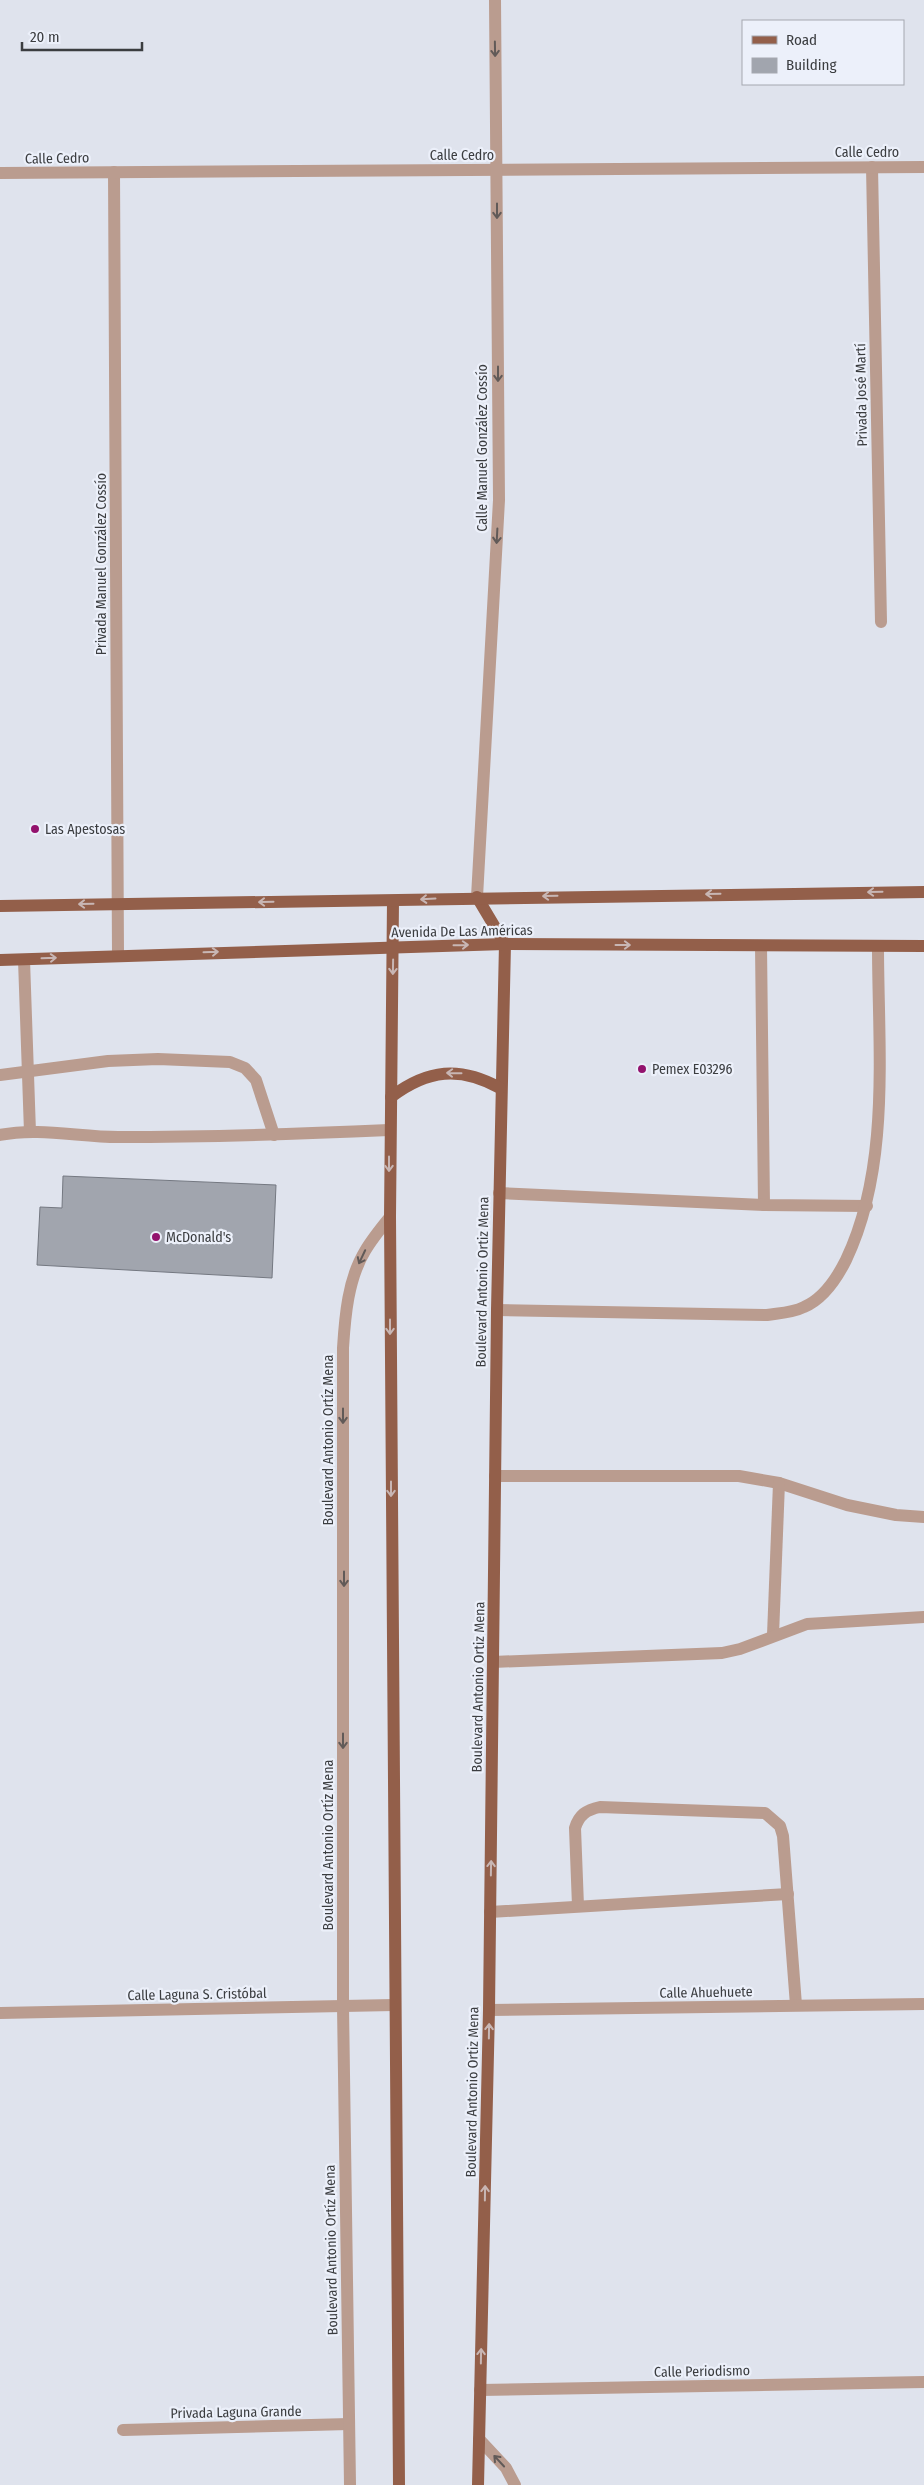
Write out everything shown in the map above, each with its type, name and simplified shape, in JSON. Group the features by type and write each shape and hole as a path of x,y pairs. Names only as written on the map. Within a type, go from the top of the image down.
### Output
{"main road":[{"path":"0,906 393,901 477,897 924,892"},
{"path":"477,897 505,944"},
{"path":"393,901 392,1096 389,1130 394,2005 400,2485"},
{"name":"Avenida De Las Américas","path":"0,960 393,946 505,944 924,946"},
{"name":"Boulevard Antonio Ortiz Mena","path":"478,2485 489,2010 498,1193 505,944"},
{"path":"392,1096 407,1085 424,1077 444,1073 464,1074 483,1078 500,1088"}],"street":[{"name":"Calle Manuel González Cossío","path":"477,897 499,500 495,0"},
{"name":"Privada José Martí","path":"872,167 881,622"},
{"name":"Calle Cedro","path":"0,173 924,167"},
{"name":"Privada Manuel González Cossío","path":"114,172 118,956"},
{"path":"761,946 764,1205"},
{"path":"497,1310 767,1315 806,1307 826,1291 840,1271 852,1248 867,1206 876,1151 878,1118 878,946"},
{"path":"24,960 30,1072 30,1132"},
{"path":"0,1075 108,1061 158,1059 230,1062 245,1068 256,1080 274,1135"},
{"path":"0,1135 30,1132 108,1137 274,1135 389,1130"},
{"path":"498,1193 764,1205 867,1206"},
{"name":"Boulevard Antonio Ortíz Mena","path":"350,2485 343,2006 343,1348 345,1315 353,1280 364,1252 390,1216"},
{"path":"495,1476 739,1476 779,1483 847,1505 924,1517"},
{"path":"773,1635 779,1483"},
{"path":"493,1662 722,1653 740,1649 773,1635 807,1624 924,1617"},
{"path":"578,1906 575,1828 578,1818 584,1812 600,1807 765,1813 780,1826 788,1894 796,2005"},
{"path":"490,1912 788,1894"},
{"name":"Calle Ahuehuete","path":"489,2010 924,2004"},
{"name":"Calle Laguna S. Cristóbal","path":"0,2013 394,2005"},
{"name":"Calle Periodismo","path":"480,2390 924,2382"},
{"name":"Privada Laguna Grande","path":"123,2430 349,2424"},
{"path":"479,2439 506,2468 515,2485"}],"building":[{"name":"McDonald's","path":"63,1176 276,1185 272,1278 37,1265 40,1207 62,1208"}],"place":[{"name":"Las Apestosas","path":"35,829"},
{"name":"Pemex E03296","path":"642,1069"},
{"name":"McDonald's","path":"156,1237"}]}
